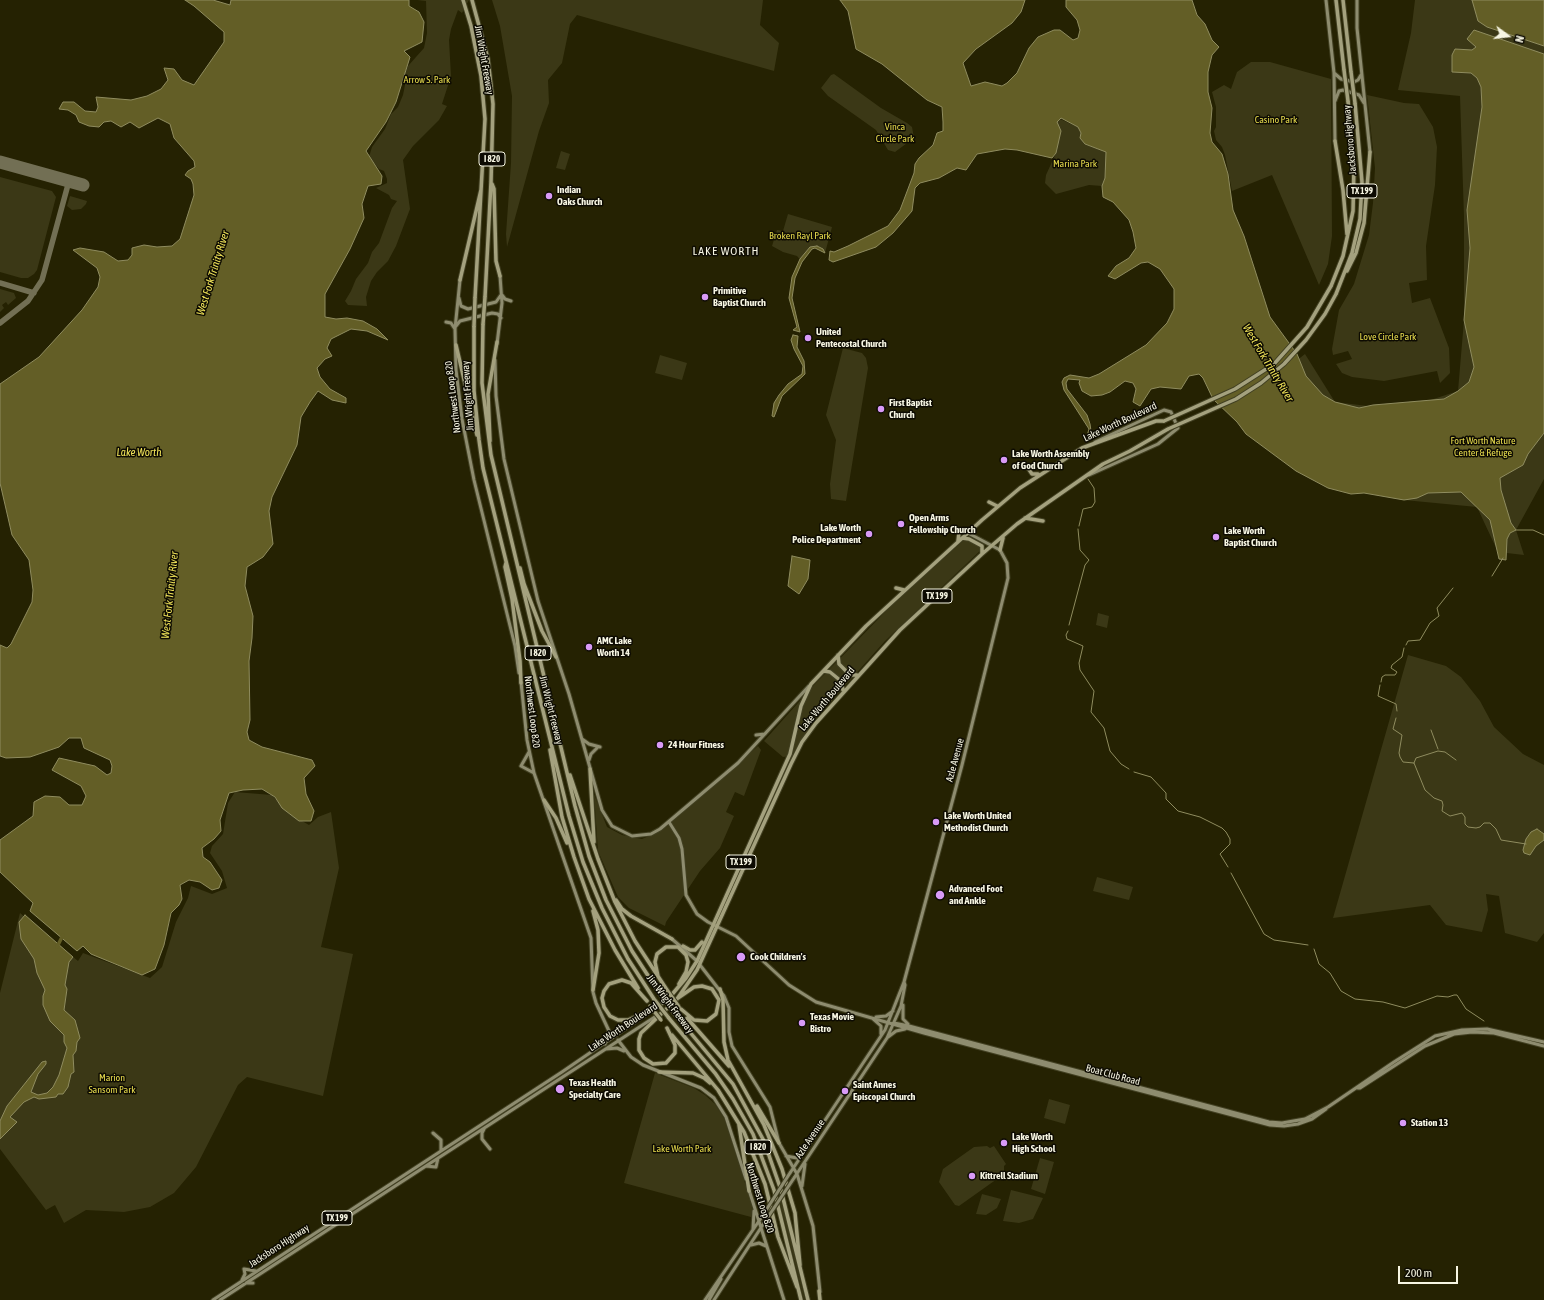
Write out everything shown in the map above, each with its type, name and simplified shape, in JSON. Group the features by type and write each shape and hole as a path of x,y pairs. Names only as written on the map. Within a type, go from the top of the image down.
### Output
{"highway":[{"name":"Jim Wright Freeway","path":"463,0 471,26 481,76 485,119 474,326 474,391 479,440 506,562 569,816 591,884 614,934 654,1000 715,1073 736,1104 753,1134 774,1190 801,1300"},
{"name":"Jim Wright Freeway","path":"472,0 488,59 493,104 491,182 483,324 482,383 489,446 581,832 600,885 632,951 674,1013 733,1084 764,1141 781,1190 808,1300"},
{"name":"Jacksboro Highway","path":"1082,448 1156,421 1164,421 1235,389 1274,364 1307,327 1331,286 1347,242 1353,211 1355,184 1348,102 1336,0"},
{"name":"Jacksboro Highway","path":"1086,477 1103,464 1130,451 1168,429 1236,399 1266,379 1284,364 1306,340 1336,294 1344,276 1356,237 1361,200 1361,165 1343,0"},
{"name":"TX 199","path":"1335,141 1343,190 1347,242"},
{"name":"TX 199","path":"1344,276 1352,263 1361,238 1367,199 1370,152"},
{"path":"491,182 494,189 496,261 500,276"},
{"path":"460,280 482,187"},
{"path":"489,446 488,394 497,342"},
{"path":"456,345 479,440"},
{"name":"Lake Worth Boulevard","path":"657,1008 669,998 686,978 697,961 790,754 801,706 811,684 866,626 997,506 1040,474 1082,448"},
{"path":"1064,452 1071,455"},
{"path":"1028,468 1032,474 1040,474"},
{"name":"Lake Worth Boulevard","path":"661,1013 677,999 700,965 802,742 813,726 843,691 900,630 982,554 1025,518 1059,493 1086,477"},
{"path":"989,502 997,506"},
{"path":"1025,518 1043,521"},
{"path":"954,528 959,532 958,541"},
{"path":"1000,550 1003,536"},
{"path":"510,537 514,545 524,584 542,631 556,657"},
{"path":"962,538 969,539 982,546 982,554"},
{"path":"506,562 505,566 513,606 521,684"},
{"path":"896,588 906,590"},
{"path":"838,655 839,664 851,675 858,675"},
{"path":"824,671 830,672 841,682 843,691"},
{"path":"546,722 560,806 574,857"},
{"path":"566,769 583,811 594,847 612,894 635,941 659,979 680,1008 731,1068 767,1121 779,1143"},
{"path":"590,769 594,847"},
{"path":"544,800 556,818 574,857 592,906 598,930 600,953 593,990"},
{"path":"760,820 763,827"},
{"path":"758,825 760,833"},
{"path":"612,894 622,909 631,916 672,938"},
{"path":"592,906 621,962 650,1006 718,1090 738,1122 757,1162 784,1255 798,1290"},
{"path":"683,946 690,950 695,950 706,939"},
{"path":"659,979 655,965 657,954 666,947 674,946 680,949 686,955 688,966 681,982 669,998"},
{"path":"647,1001 631,983 622,980 617,980 609,984 604,991 602,998 607,1013 613,1018 620,1020 637,1017 657,1008"},
{"path":"677,999 694,987 702,986 712,990 719,1000 716,1014 707,1021 694,1020 680,1008"},
{"path":"720,989 723,1000 724,1042 731,1068"},
{"path":"661,1013 644,1028 638,1039 641,1054 653,1064 666,1064 675,1053 675,1045 667,1028"},
{"path":"659,1072 693,1073 707,1079 718,1090"},
{"path":"748,1094 768,1133 782,1169 796,1220 801,1259 800,1268"},
{"path":"738,1122 749,1191"},
{"path":"819,1291 821,1300"}],"main road":[{"name":"Jacksboro Highway","path":"1326,0 1334,73 1335,141"},
{"name":"Jacksboro Highway","path":"1357,0 1362,73 1370,152"},
{"path":"1334,73 1341,79 1354,82 1358,80 1362,73"},
{"path":"1334,102 1339,91 1343,90 1359,95 1365,104"},
{"path":"500,276 502,294 501,318 497,342 495,390 504,458 538,601 582,738 590,769"},
{"name":"Northwest Loop 820","path":"460,280 455,329 461,412 474,480 515,646 529,751 534,773 591,938 593,990 596,1003 608,1028 609,1035 605,1044"},
{"path":"458,294 461,306 468,309 496,302 502,294"},
{"path":"502,294 505,299 511,301"},
{"path":"446,322 451,323 455,329 460,321 492,313 501,318"},
{"name":"Lake Worth Boulevard","path":"1082,448 1164,410 1172,412 1178,428 1158,444 1086,477"},
{"path":"968,533 1000,550"},
{"name":"Azle Avenue","path":"705,1300 762,1218 860,1068 889,1022 894,1010 904,982 962,765 1008,578 1007,563 1000,550"},
{"name":"Lake Worth Boulevard","path":"590,769 602,810 606,818 618,830 632,836 651,834 670,822 729,772 811,684"},
{"path":"756,735 765,734"},
{"path":"582,738 589,744 598,748 590,757 590,769"},
{"path":"529,751 521,766 534,773"},
{"name":"Boat Club Road","path":"670,822 679,838 682,849 684,887 687,898 697,914 736,936 789,986 804,995 825,1005 1134,1089 1275,1125 1292,1125 1306,1121 1425,1046 1454,1034 1472,1032 1494,1033 1544,1046"},
{"path":"672,938 683,946 697,961"},
{"path":"700,965 720,989 726,999 732,1044 770,1107 779,1143 794,1168 802,1187 813,1226 819,1291"},
{"name":"Azle Avenue","path":"714,1300 887,1038 904,995 904,982"},
{"path":"887,1038 899,1030 908,1027 903,1016 904,995"},
{"name":"Lake Worth Boulevard","path":"487,1126 603,1048 605,1044 657,1008"},
{"path":"871,1017 886,1016 894,1010"},
{"name":"Lake Worth Boulevard","path":"438,1156 441,1151 661,1013"},
{"path":"871,1017 881,1026 880,1037"},
{"name":"Boat Club Road","path":"908,1027 1276,1123 1297,1122 1326,1109"},
{"name":"Boat Club Road","path":"1358,1088 1358,1085 1421,1044 1435,1036 1450,1032 1469,1029 1487,1029 1544,1042"},
{"name":"Northwest Loop 820","path":"618,1040 626,1052 643,1065 701,1088 719,1104 726,1117 784,1300"},
{"path":"603,1048 617,1048 626,1052"},
{"path":"860,1068 866,1071"},
{"path":"852,1080 857,1084"},
{"path":"1134,1089 1164,1096 1166,1094"},
{"path":"487,1126 481,1136 484,1144 490,1149"},
{"name":"TX 199","path":"438,1156 487,1126"},
{"path":"433,1133 441,1140 441,1151"},
{"path":"786,1156 798,1158 803,1154"},
{"name":"Jacksboro Highway","path":"220,1300 256,1271 281,1257 438,1156"},
{"name":"Jacksboro Highway","path":"213,1300 438,1156"},
{"path":"424,1166 436,1167 438,1156"},
{"path":"802,1187 802,1176 806,1160"},
{"path":"752,1232 754,1207"},
{"path":"751,1245 759,1243 767,1246"},
{"path":"253,1283 243,1282 245,1274 244,1269 256,1271"},
{"path":"709,1300 720,1283 721,1277"}],"green space":[{"name":"Arrow S. Park","path":"417,0 469,0 462,13 458,10 451,29 449,40 451,76 442,104 447,106 439,120 413,146 403,160 410,209 396,246 388,261 377,272 371,281 366,297 367,306 348,305 345,301 356,279 368,263 372,252 379,243 392,208 397,201 391,199 389,195 376,188 387,183 387,179 384,171 379,169 369,157 372,147 385,129 391,114 398,107 403,95 405,85 404,76 408,66 424,48 427,33 426,1"},
{"path":"492,0 763,0 760,25 779,43 774,71 577,15 570,24 562,63 548,80 549,103 539,131 507,247 506,234 511,163 512,96 500,26"},
{"name":"Fort Worth Nature Center & Refuge","path":"1415,0 1544,0 1544,479 1516,530 1524,555 1498,552 1477,507 1404,500 1296,471 1238,406 1305,354 1335,402 1400,410 1458,391 1464,320 1464,217 1460,96 1398,90 1411,33"},
{"name":"Casino Park","path":"1251,62 1270,62 1331,79 1332,236 1328,264 1319,285 1272,175 1232,191 1225,155 1222,147 1216,140 1214,131 1216,127 1216,107 1212,92 1224,85 1231,89 1237,72"},
{"name":"Vinca Circle Park","path":"834,74 881,108 912,127 914,138 895,152 888,150 876,130 828,96 821,88 831,75"},
{"name":"Love Circle Park","path":"1367,95 1404,103 1419,104 1433,127 1437,147 1435,185 1426,246 1427,280 1409,283 1412,303 1430,298 1449,348 1450,373 1440,383 1437,371 1384,381 1352,377 1342,373 1336,364 1352,359 1348,351 1333,355 1332,349 1339,310 1354,284 1369,235 1375,168"},
{"name":"Marina Park","path":"1060,119 1078,127 1085,144 1106,152 1105,178 1102,186 1089,185 1056,194 1045,183 1046,175 1056,153 1057,122"},
{"path":"561,151 570,154 565,170 556,168"},
{"path":"0,177 52,191 56,197 37,270 28,278 21,278 0,272"},
{"path":"70,196 87,201 86,204 81,209 72,210 67,206"},
{"name":"Broken Rayl Park","path":"788,214 832,227 825,253 815,248 812,249 802,262 797,256 783,252 772,246 777,230 783,231"},
{"path":"0,289 14,293 16,298 8,305 6,302 2,305 4,308 0,312"},
{"path":"843,348 862,353 866,358 868,368 846,501 831,499 830,484 836,440 826,415"},
{"path":"660,355 687,363 682,380 655,373"},
{"path":"965,539 980,546 981,550 885,641 813,722 792,756 783,757 764,741 814,685 889,608"},
{"path":"1098,613 1109,616 1107,628 1096,625"},
{"path":"1408,655 1446,666 1461,677 1480,701 1494,727 1523,754 1544,765 1544,933 1537,942 1505,933 1499,896 1486,894 1488,910 1482,932 1446,925 1430,905 1333,918"},
{"path":"758,746 761,750 744,796 735,792 726,812 734,816 720,848 700,871 666,922 665,926 629,908 618,897 598,851 594,794 607,827 622,835 642,839 660,831"},
{"name":"Marion Sansom Park","path":"235,792 272,795 290,814 309,825 318,817 331,812 339,868 321,947 353,954 323,1096 247,1077 238,1085 196,1167 174,1193 150,1207 124,1212 86,1210 64,1223 55,1205 46,1210 0,1149 0,993 20,913 78,961 83,953 150,978 162,967 176,922 188,898 191,886 212,894 227,888 222,871 210,853 212,846 223,834 228,803"},
{"path":"1097,877 1133,887 1129,900 1093,891"},
{"name":"Lake Worth Park","path":"655,1073 694,1088 715,1104 724,1118 753,1208 751,1217 624,1183"},
{"path":"1049,1099 1070,1105 1065,1124 1044,1118"},
{"name":"Kittrell Stadium","path":"987,1146 990,1148 994,1146 1006,1164 1004,1166 1004,1174 959,1206 955,1205 939,1182 943,1169 974,1147"},
{"path":"1040,1158 1054,1162 1045,1194 1031,1189"},
{"path":"1011,1190 1043,1198 1033,1219 1019,1223 1003,1221"},
{"path":"982,1194 1001,1199 997,1208 986,1215 976,1214"},
{"path":"781,1200 787,1223 805,1300 780,1203"}],"water":[{"name":"Lake Worth","path":"185,0 213,0 230,5 231,0 409,0 409,6 419,12 424,22 422,42 404,51 410,57 396,102 386,122 366,151 382,176 381,184 368,186 362,204 364,218 350,249 325,294 325,317 336,319 347,318 363,321 377,329 388,340 367,331 351,329 331,339 327,348 332,356 325,359 317,368 320,377 330,389 346,398 346,403 332,400 318,391 310,402 301,417 297,445 272,497 269,511 273,544 263,557 247,567 245,586 253,616 249,661 250,720 247,732 249,740 262,747 312,760 315,766 304,778 306,794 314,811 311,821 299,821 282,808 275,797 262,789 243,790 229,793 220,820 221,831 214,839 202,848 203,857 210,862 222,880 219,888 212,890 200,882 189,880 180,885 182,899 179,905 171,913 164,945 155,969 142,975 91,954 83,946 77,951 30,911 33,903 0,872 0,840 33,816 34,802 45,796 60,797 69,805 82,805 86,796 81,786 52,770 59,758 95,766 107,775 111,773 112,766 110,760 84,748 81,738 69,738 59,747 30,757 6,758 0,756 0,645 7,648 11,644 32,602 33,590 29,560 12,535 0,483 0,384 39,357 82,310 98,287 100,277 97,268 73,250 80,248 104,252 118,261 128,260 132,255 132,248 144,245 157,247 172,246 180,239 194,195 191,179 185,175 188,171 195,167 194,161 174,138 170,124 158,118 139,128 130,122 121,127 111,121 104,122 99,127 89,126 79,122 76,115 68,110 59,109 63,102 74,102 85,111 96,112 98,107 96,97 131,100 147,96 161,89 168,80 164,68 174,69 182,80 194,85 224,42 224,32"},
{"path":"840,0 1025,0 1021,12 1012,23 976,49 963,63 971,86 985,82 1002,86 1017,73 1029,48 1038,37 1054,30 1060,30 1073,40 1078,38 1080,30 1077,20 1066,7 1066,0 1192,0 1197,15 1205,24 1212,40 1219,47 1212,55 1208,72 1208,92 1212,108 1210,133 1212,142 1222,154 1228,174 1233,210 1244,236 1270,317 1297,354 1306,376 1323,395 1335,402 1359,408 1373,405 1444,399 1458,391 1469,382 1474,367 1464,320 1470,248 1467,210 1482,107 1481,87 1477,78 1471,73 1452,72 1452,55 1455,49 1472,50 1476,47 1467,39 1474,30 1544,54 1544,433 1528,454 1523,465 1500,478 1501,490 1511,523 1516,530 1510,533 1507,539 1506,560 1499,559 1490,520 1461,492 1428,493 1417,498 1404,500 1364,493 1351,494 1328,488 1296,471 1246,434 1237,422 1213,399 1203,378 1199,374 1189,376 1181,389 1160,387 1151,389 1140,406 1133,402 1136,389 1133,383 1125,381 1110,392 1102,395 1091,396 1082,391 1079,383 1080,380 1068,379 1066,383 1067,389 1087,415 1090,424 1090,435 1087,436 1089,429 1064,390 1062,382 1064,378 1070,375 1089,378 1099,374 1146,345 1167,323 1174,309 1174,289 1160,269 1148,262 1141,263 1115,279 1108,276 1116,266 1129,258 1136,248 1133,232 1129,220 1113,202 1103,197 1102,186 1105,178 1106,152 1085,144 1080,138 1081,133 1078,127 1061,118 1057,122 1061,131 1056,153 1052,158 1017,150 1005,149 977,154 966,170 957,168 939,178 920,183 915,188 912,211 893,233 876,247 833,262 829,260 830,251 834,252 848,246 888,226 900,210 914,173 915,164 919,158 933,145 937,133 943,131 942,107 927,100 882,64 856,49 848,11"},
{"path":"1472,0 1544,0 1544,46 1487,27 1478,21"},
{"path":"817,246 823,249 825,253 815,248 812,249 802,262 795,278 792,298 800,332 793,330 797,327 789,298 792,277 800,259 810,247"},
{"path":"793,335 798,336 797,347 804,361 805,374 782,396 774,417 772,416 774,403 779,395 788,384 802,374 803,366 791,340"},
{"path":"792,556 810,560 808,579 799,594 788,586"},
{"path":"1537,829 1544,834 1544,840 1536,846 1530,855 1524,853 1523,850 1526,839 1531,832"},
{"path":"25,915 73,957 69,962 65,985 67,989 64,1010 75,1020 80,1038 77,1042 76,1051 73,1055 74,1072 71,1074 68,1087 63,1094 58,1094 56,1097 39,1099 34,1097 24,1102 10,1117 17,1122 0,1139 0,1121 7,1106 42,1062 46,1061 46,1064 38,1074 31,1092 38,1095 47,1093 53,1087 59,1075 67,1048 64,1042 64,1035 50,1021 43,1005 45,990 37,973 34,959 21,939 19,922"}],"waterway":[{"path":"1079,526 1083,509 1092,507 1095,502 1094,488 1088,479"},
{"path":"1069,625 1085,565 1089,560 1080,550 1078,529"},
{"path":"1516,530 1533,530 1544,535"},
{"path":"1492,576 1503,558"},
{"path":"1406,645 1408,641 1420,640 1430,623 1439,616 1437,608 1453,588"},
{"path":"1068,631 1066,635 1067,639 1083,646 1079,663 1080,670 1094,691 1091,712 1104,728 1110,751 1121,764 1129,769"},
{"path":"1381,682 1382,677 1385,675 1395,675 1397,672 1391,668 1392,665 1402,657 1404,648"},
{"path":"1380,685 1378,696 1396,704 1397,711"},
{"path":"1396,718 1393,729 1402,735 1399,753 1400,757 1403,762 1414,763 1425,790 1434,798 1442,801 1442,811 1450,816 1462,813 1465,817 1465,824 1468,827 1476,828 1480,827 1484,823 1490,823 1496,829 1501,840 1526,844"},
{"path":"1431,730 1438,749"},
{"path":"1414,763 1416,758 1438,751 1445,752 1456,760"},
{"path":"1134,772 1151,777 1166,793 1166,799 1178,811 1200,817 1222,828 1226,832 1230,839 1230,844 1220,854 1228,867"},
{"path":"1231,873 1264,934 1274,940 1308,945"},
{"name":"West Fork Trinity River","path":"57,947 63,935"},
{"path":"1314,949 1319,964 1330,973 1341,991 1355,999 1383,1002 1405,1008 1437,996 1448,997 1457,995 1466,1009 1484,1021"}],"taxiway":[{"path":"0,323 28,301 42,280 69,181"},
{"path":"0,283 34,293"}],"runway":[{"path":"0,162 83,185"}],"place":[{"name":"Indian Oaks Church","path":"549,196"},
{"name":"Primitive Baptist Church","path":"705,297"},
{"name":"United Pentecostal Church","path":"808,338"},
{"name":"First Baptist Church","path":"881,409"},
{"name":"Lake Worth Assembly of God Church","path":"1004,460"},
{"name":"Open Arms Fellowship Church","path":"901,524"},
{"name":"Lake Worth Police Department","path":"869,534"},
{"name":"Lake Worth Baptist Church","path":"1216,537"},
{"name":"AMC Lake Worth 14","path":"589,647"},
{"name":"24 Hour Fitness","path":"660,745"},
{"name":"Lake Worth United Methodist Church","path":"936,822"},
{"name":"Advanced Foot and Ankle","path":"940,895"},
{"name":"Cook Children's","path":"741,957"},
{"name":"Texas Movie Bistro","path":"802,1023"},
{"name":"Texas Health Specialty Care","path":"560,1089"},
{"name":"Saint Annes Episcopal Church","path":"845,1091"},
{"name":"Station 13","path":"1403,1123"},
{"name":"Lake Worth High School","path":"1004,1143"},
{"name":"Kittrell Stadium","path":"972,1176"}],"district":[{"name":"LAKE WORTH","path":"726,251"}]}
